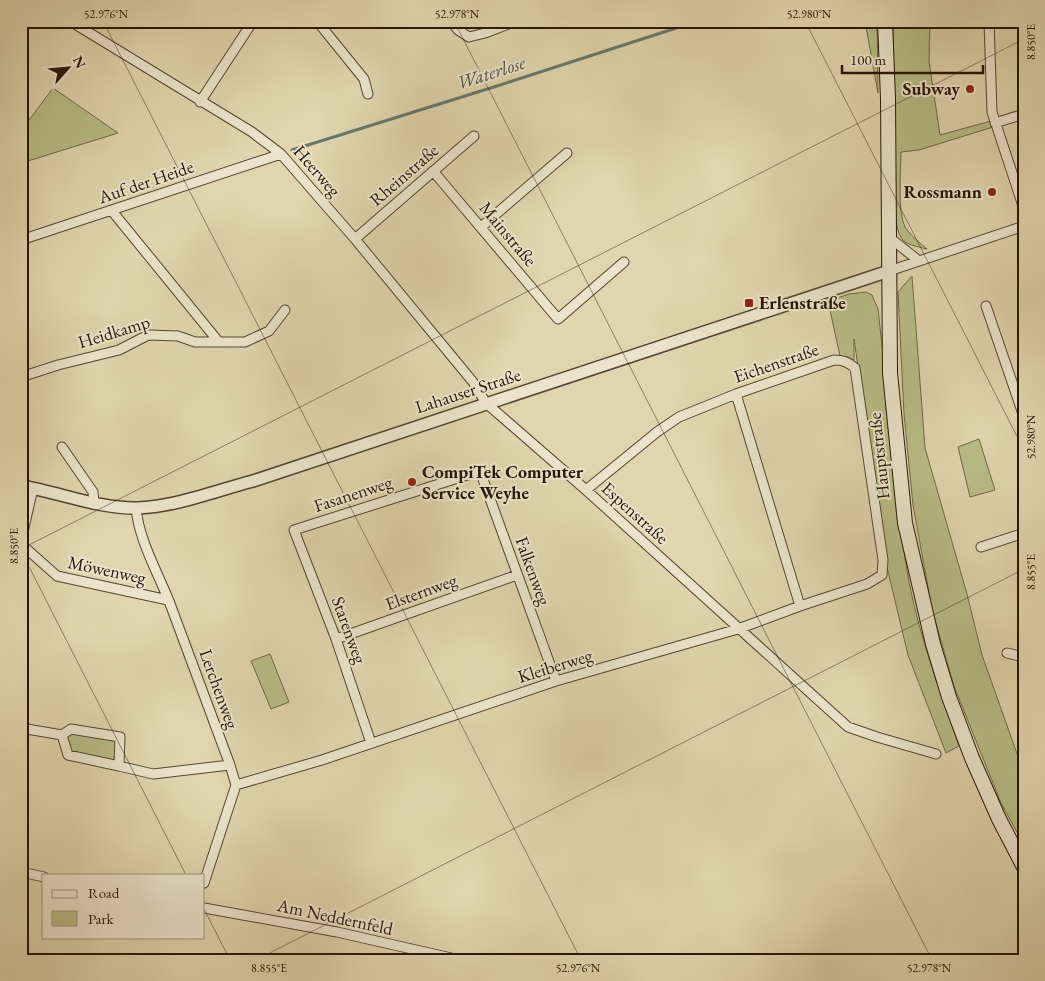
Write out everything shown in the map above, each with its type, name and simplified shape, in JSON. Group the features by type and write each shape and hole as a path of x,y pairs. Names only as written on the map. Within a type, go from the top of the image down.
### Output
{"main road":[{"name":"Hauptstraße","path":"885,21 888,99 890,373 905,523 933,644 949,697 999,819 1024,866"}],"street":[{"name":"Heerweg","path":"70,21 252,132 281,154 355,239 473,382 486,403"},
{"path":"200,102 253,21"},
{"path":"317,21 364,79 368,94"},
{"path":"451,21 458,30 469,37 516,21"},
{"path":"989,21 991,101 995,123 1024,209"},
{"path":"995,123 1024,114"},
{"name":"Rheinstraße","path":"355,239 474,136"},
{"path":"480,227 567,153"},
{"name":"Auf der Heide","path":"21,240 281,154"},
{"name":"Mainstraße","path":"433,171 558,319 624,262"},
{"path":"112,211 218,341"},
{"name":"Lahauser Straße","path":"27,487 94,502 136,508 172,504 253,480 486,403 600,368 1024,226"},
{"path":"889,237 919,261"},
{"path":"986,306 1024,417"},
{"name":"Heidkamp","path":"21,377 58,365 118,350 148,335 178,336 195,342 244,342 269,331 285,310"},
{"name":"Eichenstraße","path":"586,490 657,432 679,417 736,394 834,360 842,360 855,368 883,560 882,575"},
{"path":"736,394 800,606"},
{"name":"Espenstraße","path":"486,403 586,490 848,727 936,754"},
{"path":"62,447 93,492 94,502"},
{"name":"Fasanenweg","path":"294,530 480,471"},
{"name":"Falkenweg","path":"480,471 556,681"},
{"path":"21,474 27,487 21,542"},
{"name":"Lerchenweg","path":"136,508 141,534 168,600 236,785"},
{"name":"Starenweg","path":"294,530 336,640 371,743"},
{"path":"981,547 1024,533"},
{"name":"Möwenweg","path":"21,542 58,576 168,600"},
{"name":"Elsternweg","path":"336,640 517,574"},
{"name":"Kleiberweg","path":"236,785 371,743 556,681 738,629 867,584 882,575"},
{"path":"1007,653 1024,657"},
{"path":"21,728 62,735 71,729 120,737 119,766"},
{"path":"62,735 68,755 152,774 230,765"},
{"path":"205,880 236,785"},
{"path":"21,872 42,877"},
{"name":"Am Neddernfeld","path":"205,908 337,932 460,960"}],"green space":[{"path":"865,21 877,21 878,93"},
{"path":"893,21 930,21 929,61 940,135 991,121 993,127 919,150 901,152 900,201 903,220 905,227 927,249 912,245 903,240 898,230 895,214"},
{"path":"53,88 118,133 28,161 21,156 21,131"},
{"path":"912,276 925,448 967,594 982,655 1021,765 1024,766 1024,845 1001,803 954,686 932,609 913,505 904,414 898,292"},
{"path":"866,292 872,295 878,309 895,480 909,582 925,644 959,746 946,753 908,655 886,563 854,339 854,360 840,356 828,301 849,294"},
{"path":"979,439 995,490 970,497 958,447"},
{"path":"270,654 289,702 271,709 251,661"},
{"path":"71,731 118,738 117,764 69,753 64,736"}],"waterway":[{"name":"Waterlose","path":"292,150 698,21"}],"place":[{"name":"Subway","path":"970,89"},
{"name":"Rossmann","path":"992,192"},
{"name":"Erlenstraße","path":"749,303"},
{"name":"CompiTek Computer Service Weyhe","path":"412,482"}]}
